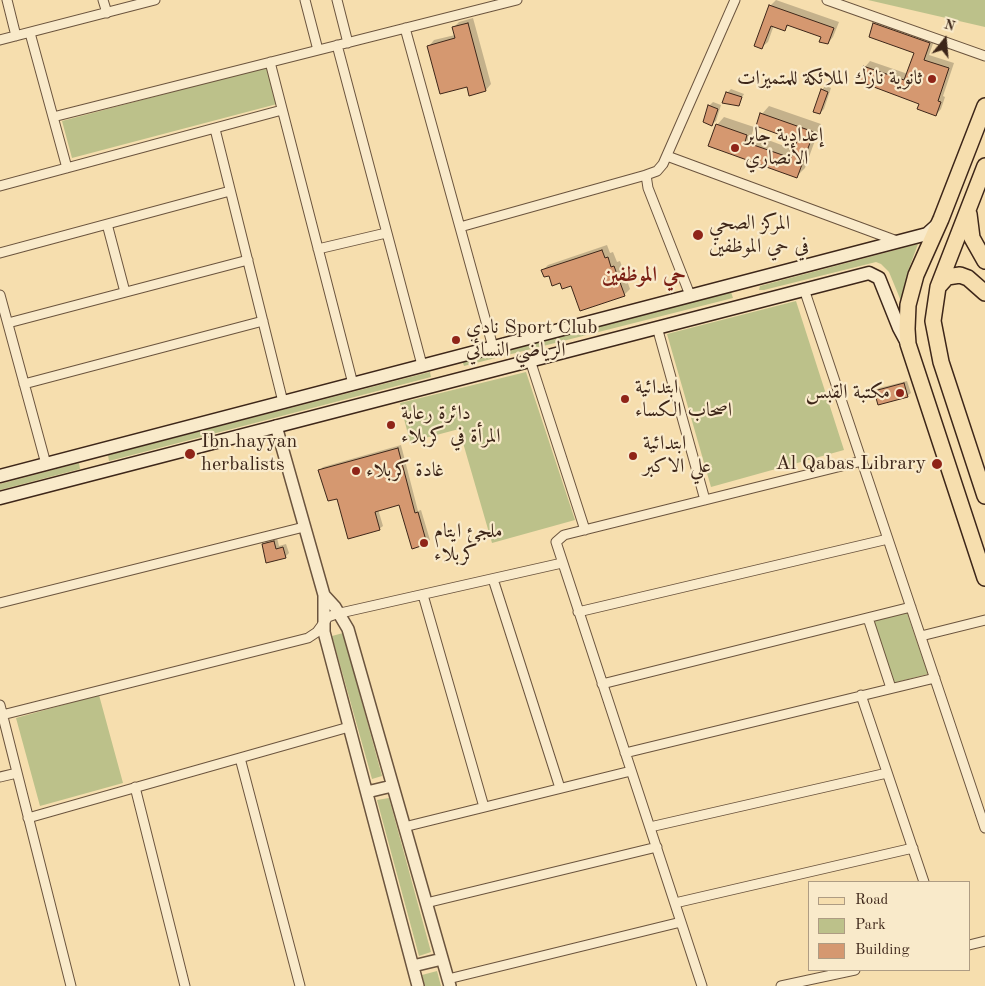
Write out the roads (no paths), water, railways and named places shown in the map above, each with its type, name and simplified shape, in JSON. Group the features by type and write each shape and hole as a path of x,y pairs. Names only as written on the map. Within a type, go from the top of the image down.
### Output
{"main road":[{"path":"908,344 908,313 911,290 985,106"},
{"path":"985,166 938,287 934,304 933,329 960,422 985,496"},
{"path":"971,204 969,221 972,238 985,261"},
{"path":"0,476 929,233 940,220"},
{"path":"0,498 869,273 876,275 908,344 985,578"},
{"path":"938,287 947,277 960,275 968,278 985,293"},
{"path":"757,278 755,282 756,292 763,299"},
{"path":"734,284 742,291 740,305"},
{"path":"456,357 452,366 455,375 459,378"},
{"path":"425,365 437,370 436,384"},
{"path":"928,405 933,409 945,410 954,402"},
{"path":"938,435 943,424 948,421 960,422"},
{"path":"103,449 102,462 109,469"},
{"path":"79,455 87,467 84,476"}],"street":[{"path":"7,0 16,36"},
{"path":"103,0 107,13"},
{"path":"0,40 156,0"},
{"path":"305,0 318,50"},
{"path":"337,0 348,43"},
{"path":"53,117 517,0"},
{"path":"460,226 656,171 667,156 734,0"},
{"path":"827,0 985,56"},
{"path":"405,28 493,347"},
{"path":"30,32 67,168"},
{"path":"336,45 386,233 425,365"},
{"path":"270,62 352,384"},
{"path":"0,186 282,110"},
{"path":"215,129 283,402"},
{"path":"667,156 898,241"},
{"path":"646,175 648,188 690,295"},
{"path":"0,254 230,191"},
{"path":"108,224 125,292"},
{"path":"318,249 386,233"},
{"path":"8,323 248,260"},
{"path":"804,289 985,828"},
{"path":"0,295 46,464"},
{"path":"24,384 263,322"},
{"path":"657,327 705,500"},
{"path":"530,360 585,530"},
{"path":"276,426 324,596 323,623 418,986"},
{"path":"702,986 562,563 556,544 557,539 561,536 862,461"},
{"path":"0,603 304,527"},
{"path":"578,612 888,539"},
{"path":"2,715 308,638 317,632 328,617 340,613 562,563"},
{"path":"493,579 560,788"},
{"path":"423,595 484,807"},
{"path":"324,596 340,613 348,629 449,983 681,922"},
{"path":"602,684 911,607"},
{"path":"868,618 891,688"},
{"path":"921,636 985,620"},
{"path":"625,753 935,678"},
{"path":"861,695 924,881"},
{"path":"0,705 71,986"},
{"path":"28,818 350,727"},
{"path":"240,758 300,986"},
{"path":"404,827 631,771"},
{"path":"650,827 887,772"},
{"path":"0,777 17,773"},
{"path":"367,792 392,786"},
{"path":"135,788 185,986"},
{"path":"426,903 656,847"},
{"path":"675,903 913,848"},
{"path":"970,945 985,941"},
{"path":"413,966 442,959"},
{"path":"781,986 803,984 851,971"}],"place":[{"name":"ثانوية نازك الملائكة للمتميزات","path":"932,79"},
{"name":"إعدادية جابر الأنصاري","path":"735,148"},
{"name":"المركز الصحي في حي الموظفين","path":"698,235"},
{"name":"نادي Sport Club الرياضي النسائي","path":"456,340"},
{"name":"مكتبة القبس","path":"900,393"},
{"name":"ابتدائية اصحاب الكساء","path":"625,399"},
{"name":"دائرة رعاية المرأة في كربلاء","path":"391,425"},
{"name":"Ibn hayyan herbalists","path":"190,454"},
{"name":"ابتدائية علي الاكبر","path":"633,456"},
{"name":"Al Qabas Library","path":"937,464"},
{"name":"غادة كربلاء","path":"356,471"},
{"name":"ملجئ ايتام كربلاء","path":"424,543"}],"district":[{"name":"حي الموظفين","path":"644,275"}]}
